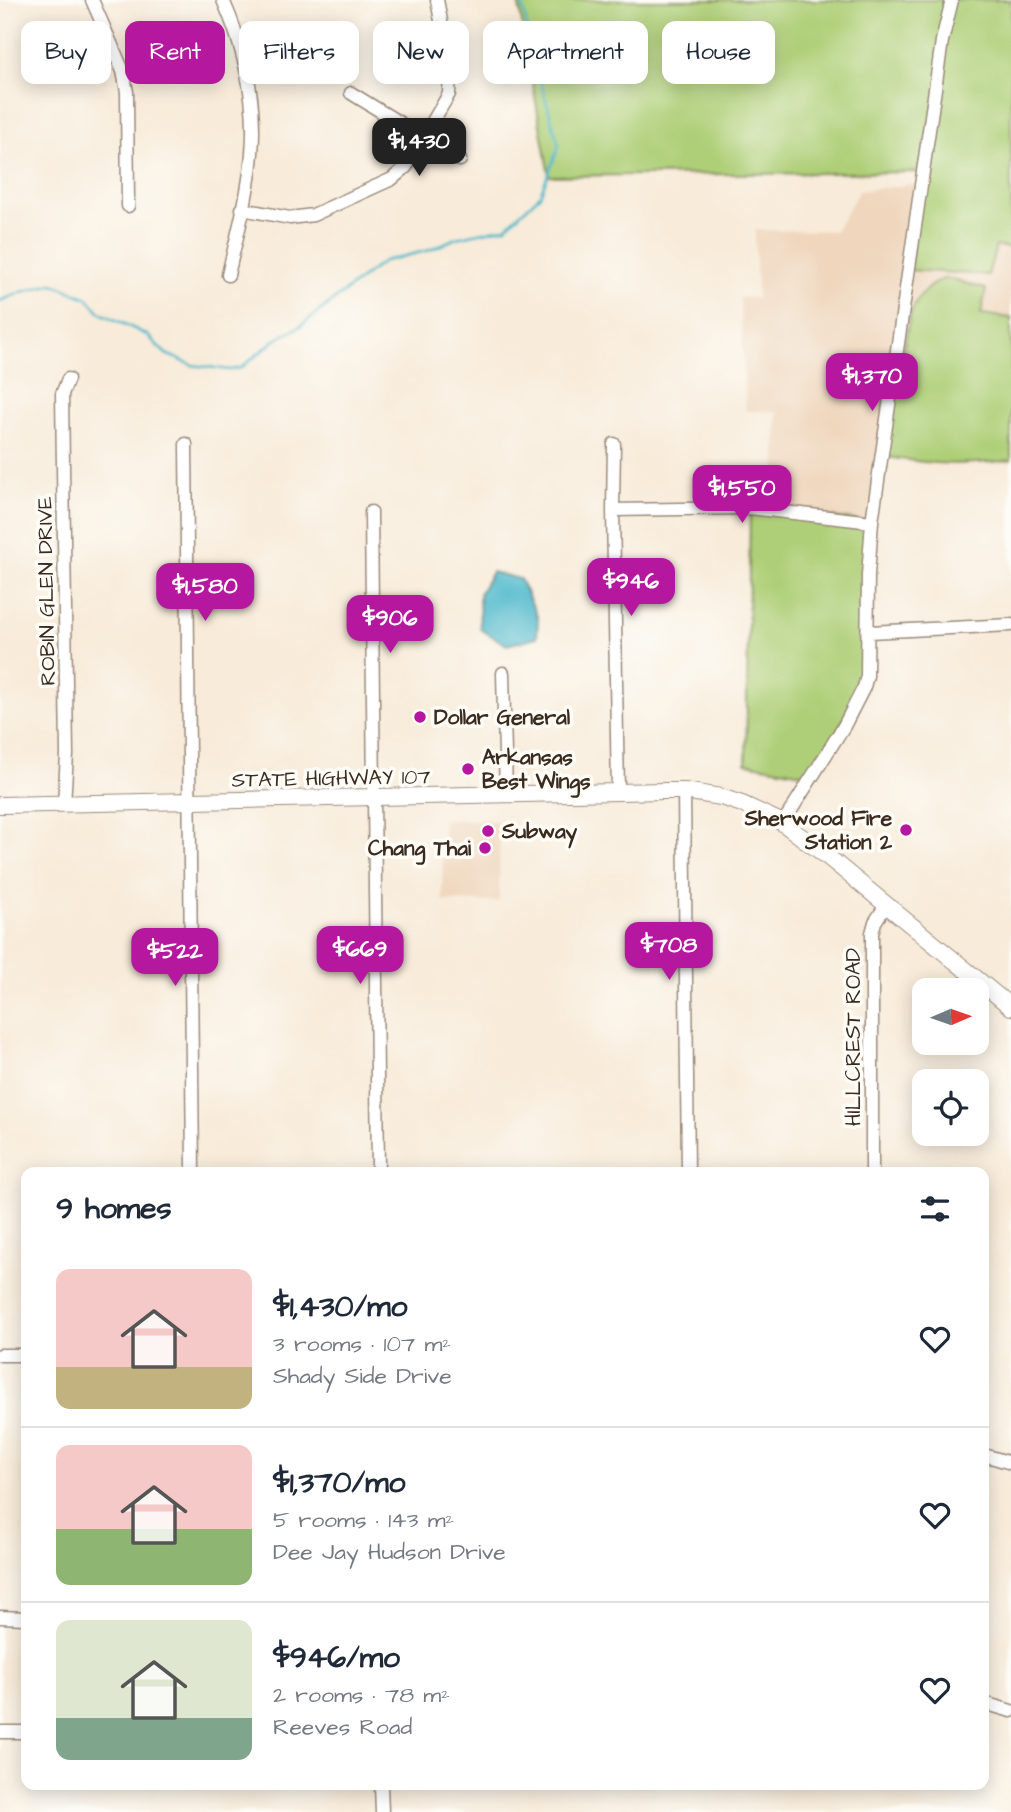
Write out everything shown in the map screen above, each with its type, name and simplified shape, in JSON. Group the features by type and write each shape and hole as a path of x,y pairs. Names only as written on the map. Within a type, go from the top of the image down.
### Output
{"main road":[{"name":"STATE HIGHWAY 107","path":"0,805 684,791 721,797 783,823 1011,1007"}],"street":[{"path":"92,0 101,21"},
{"path":"223,0 244,54 250,85 253,151 228,275"},
{"path":"242,209 290,218 313,215 392,179 406,167 449,94 450,66 437,0"},
{"path":"783,823 855,707 867,676 868,575 872,522 942,41 952,0"},
{"path":"111,44 127,92 128,206"},
{"path":"351,93 460,159"},
{"name":"ROBIN GLEN DRIVE","path":"64,804 67,743 62,394 68,379"},
{"path":"186,444 193,1167"},
{"path":"614,444 618,792"},
{"path":"613,510 750,508 872,522"},
{"path":"371,512 378,1167"},
{"path":"869,632 1011,625"},
{"path":"503,673 506,795"},
{"path":"684,791 688,1167"},
{"name":"HILLCREST ROAD","path":"873,1167 872,933 875,922 886,905"},
{"path":"0,1355 21,1355"},
{"path":"989,1456 1011,1463"},
{"path":"0,1616 21,1618"},
{"path":"989,1705 1011,1712"},
{"path":"0,1732 21,1732"},
{"path":"381,1790 382,1812"}],"shaded area":[{"path":"922,183 996,245 1011,248 1011,462 919,462 882,455 872,522 775,509 777,411 746,411 740,298 757,298 755,230 835,231 859,191"},
{"path":"443,820 500,821 499,902 442,901"}],"green space":[{"path":"518,0 1011,0 1011,248 996,246 988,275 909,270 923,172 549,176 533,84 648,84 648,21 522,21"},
{"path":"946,278 986,289 981,314 1011,318 1011,460 946,464 882,456 910,316 923,292"},
{"path":"750,508 872,522 867,676 813,775 746,763"}],"water":[{"path":"492,572 520,579 538,618 537,637 507,645 480,629 479,594"}],"waterway":[{"path":"0,301 53,284 87,298 101,313 147,335 166,354 192,365 230,370 241,368 275,340 299,327 384,261 430,250 456,238 506,227 540,195 559,146 521,0"}],"place":[{"name":"Dollar General","path":"420,717"},
{"name":"Arkansas Best Wings","path":"468,769"},
{"name":"Sherwood Fire Station 2","path":"906,830"},
{"name":"Subway","path":"488,831"},
{"name":"Chang Thai","path":"485,848"}]}
